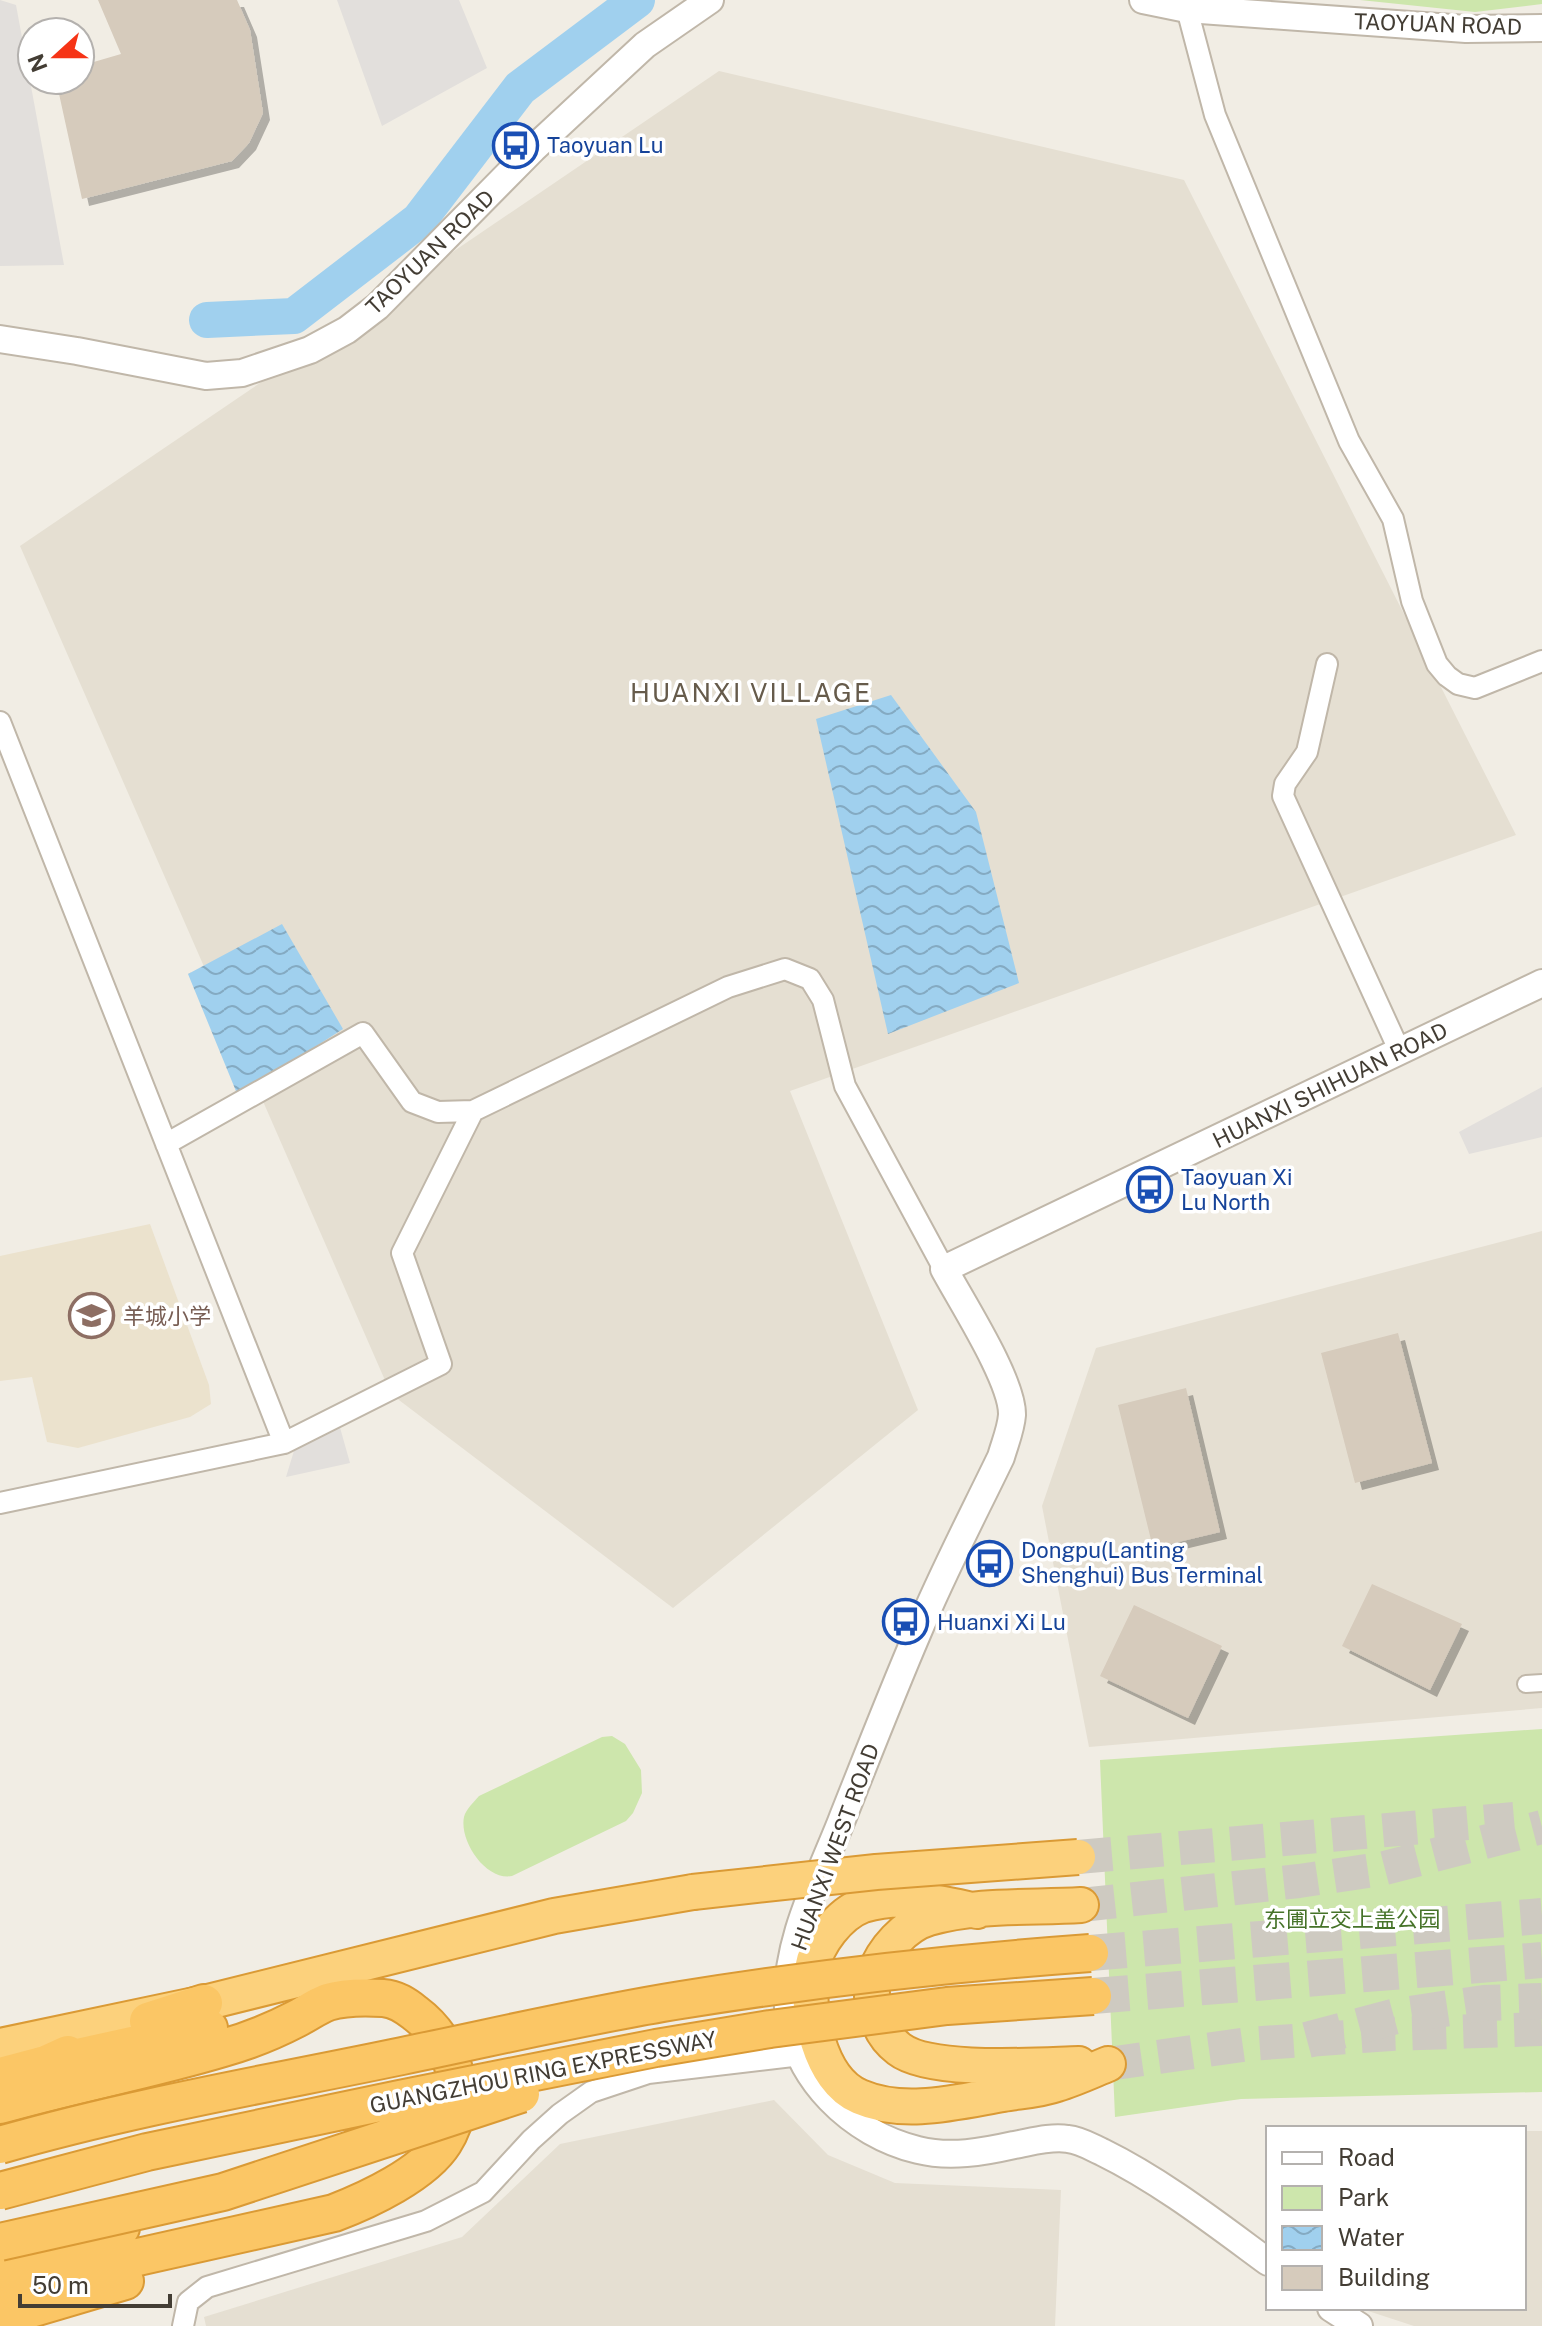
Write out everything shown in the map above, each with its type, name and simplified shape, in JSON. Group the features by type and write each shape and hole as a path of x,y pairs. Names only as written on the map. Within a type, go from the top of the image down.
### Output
{"highway":[{"path":"0,2046 204,2003 554,1916 693,1892 876,1872 1078,1857"},
{"path":"977,1911 925,1900 894,1898 860,1906 842,1919 822,1941 812,1968 810,2003 816,2037 839,2083 856,2096 880,2105 948,2104 1055,2085 1108,2064 949,2064 916,2058 900,2050 881,2031 873,2005 871,1985 879,1961 907,1930 926,1919 977,1911 1081,1905"},
{"name":"GUANGZHOU RING EXPRESSWAY","path":"0,2145 163,2105 680,2000 960,1962 1090,1953"},
{"name":"GUANGZHOU RING EXPRESSWAY","path":"0,2191 147,2152 656,2048 770,2029 947,2006 1093,1996"},
{"path":"0,2076 328,2002 383,1998 401,2003 424,2020 443,2041 454,2064 457,2092 452,2123 444,2142 420,2166 372,2198 334,2213 0,2288"},
{"path":"0,2105 224,2048 262,2035 328,2002"},
{"path":"46,2064 123,2029 204,2003"},
{"path":"0,2242 183,2202 323,2161 656,2048"},
{"path":"0,2263 75,2244 128,2226 183,2202"},
{"path":"0,2318 130,2279 238,2236"}],"street":[{"name":"TAOYUAN ROAD","path":"0,339 206,376 242,373 310,350 347,330 377,307 533,149 645,45 710,0"},
{"name":"TAOYUAN ROAD","path":"1143,0 1187,9 1466,29 1542,28"},
{"path":"1187,9 1215,115 1349,441 1393,519 1412,601 1437,664 1458,684 1475,688 1542,661"},
{"path":"1327,664 1307,752 1285,784 1283,796 1400,1052"},
{"path":"0,722 284,1443"},
{"name":"HUANXI WEST ROAD","path":"473,1111 728,987 785,969 810,979 823,1000 845,1086 1005,1386 1012,1412 1001,1457 918,1631 809,1902 793,1957 789,1991 788,2009 794,2041 817,2084 837,2106 863,2126 891,2141 919,2150 948,2154 1050,2139 1068,2139 1087,2145 1157,2183 1266,2261"},
{"name":"HUANXI SHIHUAN ROAD","path":"944,1269 1542,983"},
{"path":"0,1503 284,1443 441,1364 402,1253 473,1111 438,1112 412,1102 363,1033 166,1144"},
{"path":"183,2326 188,2302 207,2287 426,2221 483,2192 531,2140 591,2092 648,2073 801,2055"},
{"path":"1334,2310 1359,2326"}],"shaded area":[{"path":"0,0 16,5 16,96 33,96 64,265 0,266"},
{"path":"337,0 459,0 487,68 382,126"},
{"path":"719,71 1184,180 1516,835 790,1091 918,1410 673,1608 391,1394 20,546"},
{"path":"1542,1087 1542,1137 1469,1154 1459,1132"},
{"name":"羊城小学","path":"150,1224 209,1385 211,1404 190,1417 78,1448 47,1442 32,1377 0,1381 0,1256"},
{"path":"1542,1231 1542,1708 1089,1747 1042,1506 1096,1348"},
{"path":"339,1424 350,1463 286,1477 297,1441"},
{"path":"774,2100 828,2155 895,2183 1061,2190 1055,2326 206,2326 204,2317 462,2237 560,2144"},
{"path":"1526,2131 1542,2131 1542,2326 1414,2326 1365,2310 1526,2310"}],"green space":[{"path":"1360,0 1542,0 1542,4 1475,12"},
{"name":"东圃立交上盖公园","path":"1542,1729 1542,2092 1241,2099 1115,2117 1100,1760"},
{"path":"612,1736 625,1744 641,1770 642,1793 626,1821 512,1876 502,1876 484,1866 470,1848 464,1827 465,1814 479,1796 602,1737"}],"water":[{"path":"891,695 976,812 1019,983 888,1034 816,719"},
{"path":"282,924 343,1029 238,1096 188,974"}],"building":[{"path":"98,0 237,0 250,30 263,113 249,143 232,161 82,199 59,96 96,96 96,61 121,54"},
{"path":"1398,1333 1432,1463 1355,1483 1321,1353"},
{"path":"1186,1388 1220,1532 1153,1548 1118,1405"},
{"path":"1372,1584 1462,1624 1430,1690 1342,1646"},
{"path":"1134,1605 1222,1646 1188,1718 1100,1676"}],"waterway":[{"path":"207,320 294,316 419,220 520,88 637,0"}],"tunnel":[{"path":"1078,1857 1514,1819"},
{"path":"1081,1905 1381,1869 1542,1827"},
{"path":"1090,1953 1542,1916"},
{"path":"1093,1996 1542,1960"},
{"path":"1307,2040 1396,2016 1484,2003 1542,2001"},
{"path":"1108,2064 1249,2044 1391,2034 1542,2029"}],"place":[{"name":"Taoyuan Lu","path":"516,145"},
{"name":"Taoyuan Xi Lu North","path":"1150,1190"},
{"name":"羊城小学","path":"92,1316"},
{"name":"Dongpu(Lanting Shenghui) Bus Terminal","path":"990,1563"},
{"name":"Huanxi Xi Lu","path":"906,1622"}],"district":[{"name":"HUANXI VILLAGE","path":"751,692"}]}
